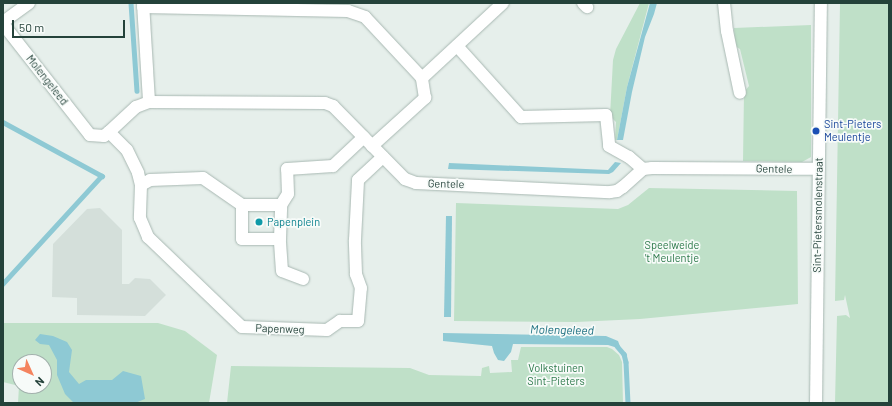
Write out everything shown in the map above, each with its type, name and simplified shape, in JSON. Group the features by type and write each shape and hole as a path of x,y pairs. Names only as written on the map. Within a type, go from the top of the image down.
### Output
{"street":[{"name":"Molengeleed","path":"29,3 3,23 90,135 104,136 109,132"},
{"path":"422,78 503,3"},
{"path":"724,3 727,31 740,93"},
{"name":"Sint-Pietersmolenstraat","path":"816,403 821,3"},
{"path":"149,102 143,5 306,6 348,11 365,17 422,78 425,98 372,146"},
{"path":"456,46 521,117 606,114 609,146 629,157 643,169"},
{"name":"Gentele","path":"109,132 136,107 149,102 325,103 333,106 405,179 416,183 610,192 623,187 643,169 652,168 819,169"},
{"name":"Papenweg","path":"109,132 127,150 138,173 141,185 140,218 148,237 242,327 327,330 340,321 358,321 361,288 356,274 355,247 358,180 383,157"},
{"path":"303,279 282,271 280,205 288,194 287,169 333,166 364,137"},
{"path":"141,185 150,180 203,178 242,205 280,205"},
{"path":"242,205 242,239 280,239"}],"shaded area":[{"path":"100,208 122,230 122,284 129,284 135,278 150,279 166,295 145,316 77,315 77,298 52,297 53,244 87,209"}],"green space":[{"path":"640,3 649,3 627,87 617,140 615,140 616,122 610,116 613,60 616,49"},
{"path":"840,3 889,3 889,403 835,403 837,316 846,315 850,318 845,295 844,300 835,301"},
{"path":"811,25 811,157 802,162 743,161 744,92 749,86 740,49 735,46 734,28"},
{"name":"Speelweide 't Meulentje","path":"649,188 797,191 798,304 640,319 576,322 454,321 456,203 618,209 628,205"},
{"path":"3,323 158,323 185,331 217,355 209,403 18,403 19,394 52,394 52,354 12,354 12,384 3,382"},
{"name":"Volkstuinen Sint-Pieters","path":"521,347 607,347 612,349 619,355 622,362 623,403 227,403 231,366 410,368 429,375 481,376 482,368 489,366 490,373 512,372 511,360 518,360"}],"water":[{"path":"650,3 657,3 645,37 632,92 623,140 617,140 627,87"},
{"path":"615,162 621,163 613,172 609,174 448,169 449,163 608,170"},
{"path":"446,216 452,216 451,317 444,317"},
{"path":"443,333 606,336 618,341 621,349 608,345 513,344 511,352 504,361 498,360 492,346 443,341"},
{"path":"40,334 53,336 67,342 72,350 69,372 79,384 86,380 112,380 123,371 141,376 145,399 135,403 74,403 65,394 57,375 57,360 49,345 40,344 35,340"}],"waterway":[{"path":"131,3 137,91"},
{"path":"3,122 102,176 3,284"},
{"name":"Molengeleed","path":"617,346 624,354 626,362 628,403"}],"place":[{"name":"Sint-Pieters Meulentje","path":"816,131"},
{"name":"Papenplein","path":"259,222"}]}
